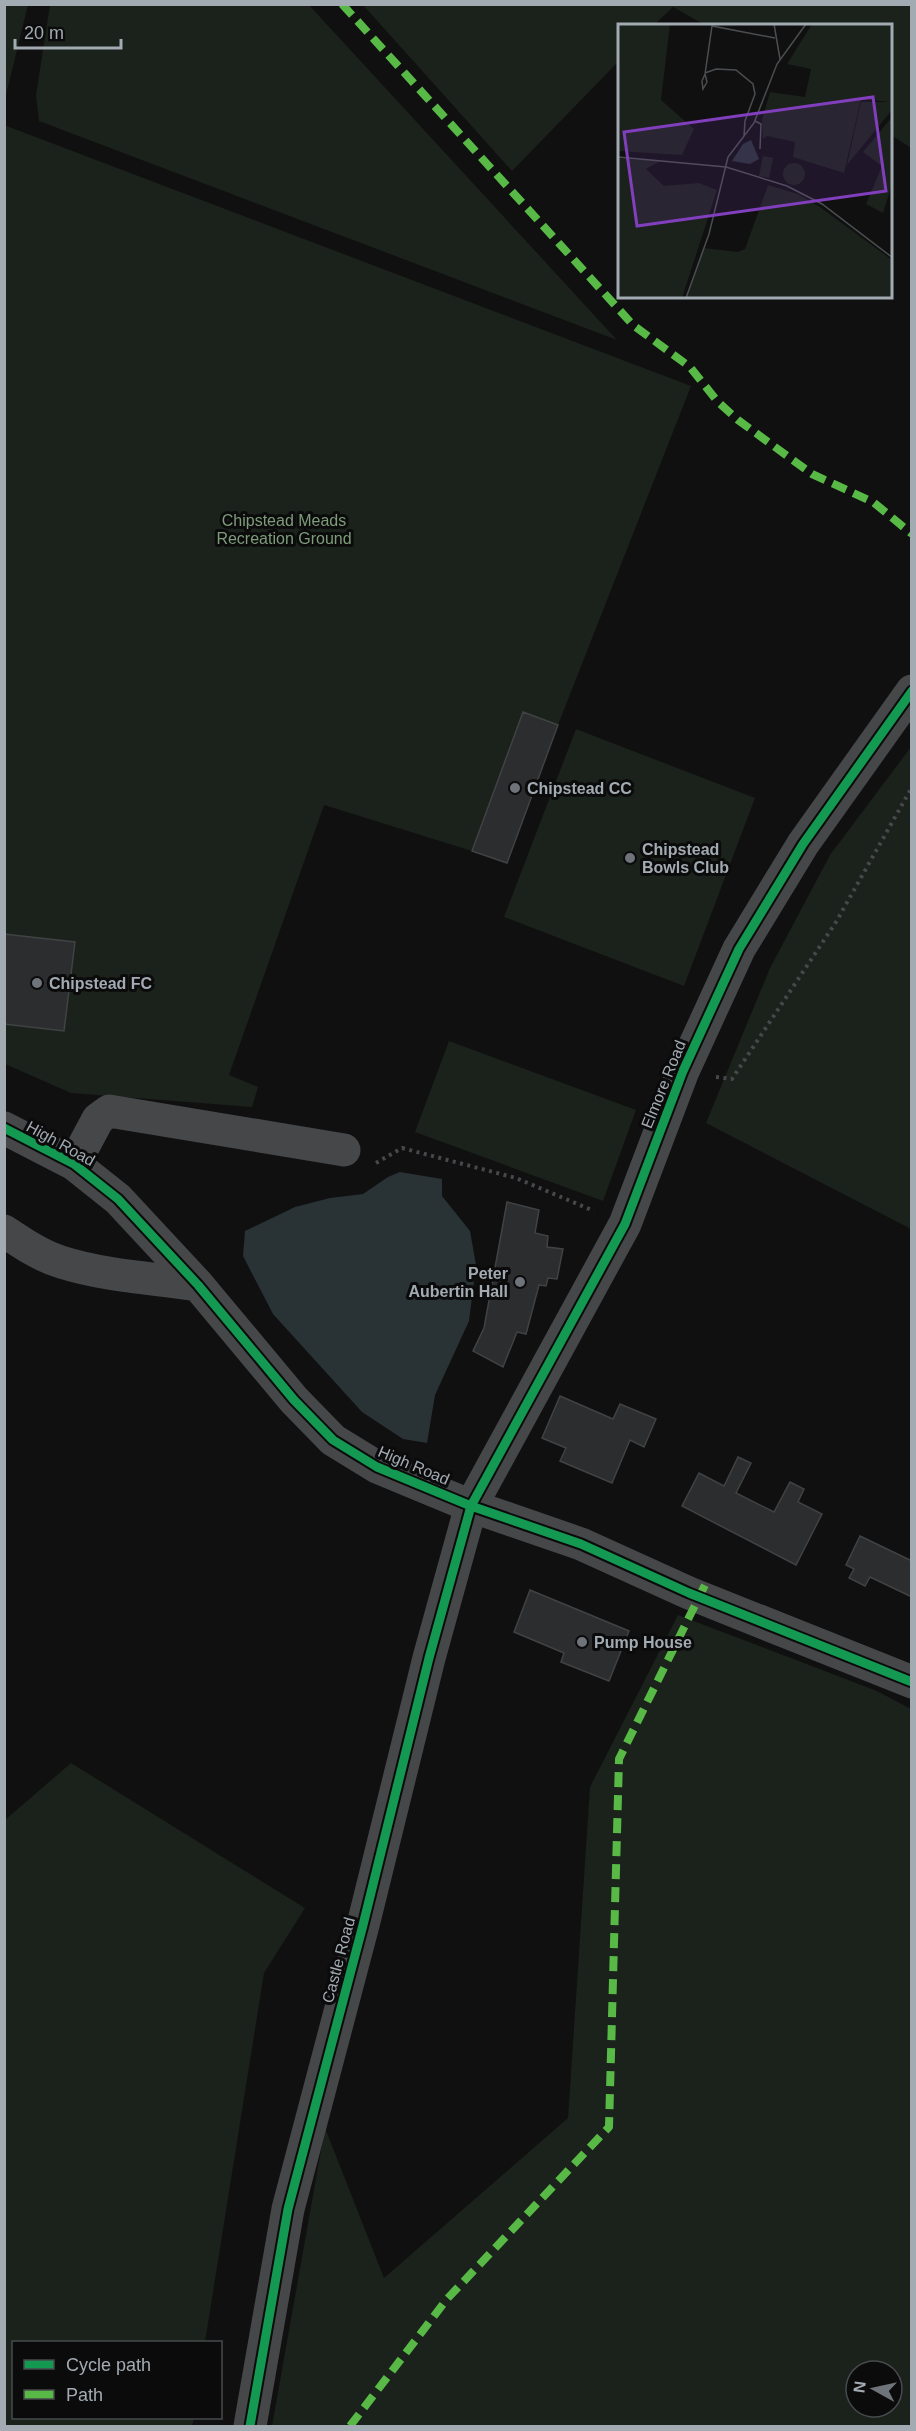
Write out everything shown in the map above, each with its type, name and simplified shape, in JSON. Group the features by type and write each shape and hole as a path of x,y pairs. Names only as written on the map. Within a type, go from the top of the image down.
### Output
{"street":[{"name":"Elmore Road","path":"471,1506 625,1224 683,1071 739,949 803,844 912,691"},
{"path":"74,1164 98,1119 109,1111 344,1150"},
{"name":"High Road","path":"4,1128 74,1164 118,1199 198,1285 294,1400 333,1440 377,1467 471,1506 581,1544 689,1593 912,1682"},
{"path":"4,1231 29,1247 60,1262 92,1270 198,1285"},
{"name":"Castle Road","path":"250,2427 288,2210 363,1925 429,1658 471,1506"}],"path":[{"path":"683,1071 732,1079 836,922 912,787"},
{"path":"373,1165 402,1149 516,1178 625,1224"}],"green space":[{"path":"4,5 28,5 5,99"},
{"path":"50,5 309,5 617,340 39,121 36,95"},
{"path":"363,5 911,5 911,148 892,136 892,24 703,24 673,7 655,24 618,24 618,62 512,171"},
{"name":"Chipstead Meads Recreation Ground","path":"4,125 691,386 558,725 523,712 472,851 324,805 229,1075 258,1087 252,1107 71,1093 5,1064"},
{"name":"Chipstead Bowls Club","path":"576,729 755,798 684,986 504,917"},
{"path":"911,747 911,1229 706,1123 770,968 830,855"},
{"path":"449,1041 636,1110 603,1201 415,1132"},
{"path":"678,1615 877,1691 911,1709 911,2426 272,2426 325,2128 384,2278 568,2118 590,1787"},
{"path":"71,1763 305,1908 264,1973 205,2341 12,2341 12,2419 194,2419 192,2426 5,2426 5,1820"}],"shaded area":[{"path":"400,1172 442,1179 442,1196 470,1231 476,1265 469,1321 435,1395 427,1443 403,1439 362,1412 273,1314 243,1256 245,1231 295,1207 330,1198 363,1194 388,1177"}],"building":[{"name":"Chipstead CC","path":"523,712 558,725 507,863 472,851"},
{"name":"Chipstead FC","path":"4,934 75,942 64,1031 4,1024"},
{"name":"Peter Aubertin Hall","path":"507,1202 539,1210 535,1233 548,1236 547,1247 563,1249 557,1279 548,1278 546,1286 539,1285 526,1334 517,1332 503,1367 473,1351 484,1328"},
{"path":"560,1396 613,1419 620,1404 656,1419 644,1447 630,1440 612,1483 560,1461 566,1448 542,1438"},
{"path":"738,1457 751,1463 736,1493 774,1512 790,1482 804,1489 798,1502 822,1514 796,1565 682,1506 699,1473 724,1486"},
{"path":"860,1536 912,1561 912,1597 870,1577 865,1586 849,1578 854,1569 846,1565"},
{"name":"Pump House","path":"530,1590 629,1631 609,1681 561,1662 564,1653 514,1632"}],"marked path":[{"path":"342,4 633,325 690,367 718,402 738,420 812,474 873,502 912,534"},
{"path":"350,2426 447,2299 609,2127 619,1759 706,1583"}],"cycle path":[{"path":"250,2426 288,2209 363,1925 429,1658 471,1506 625,1224 683,1071 739,949 803,844 912,691"},
{"path":"4,1128 74,1164 118,1199 198,1285 294,1400 333,1440 377,1467 471,1506 581,1544 689,1593 912,1682"}],"place":[{"name":"Chipstead CC","path":"515,788"},
{"name":"Chipstead Bowls Club","path":"630,858"},
{"name":"Chipstead FC","path":"37,983"},
{"name":"Peter Aubertin Hall","path":"520,1282"},
{"name":"Pump House","path":"582,1642"}]}
